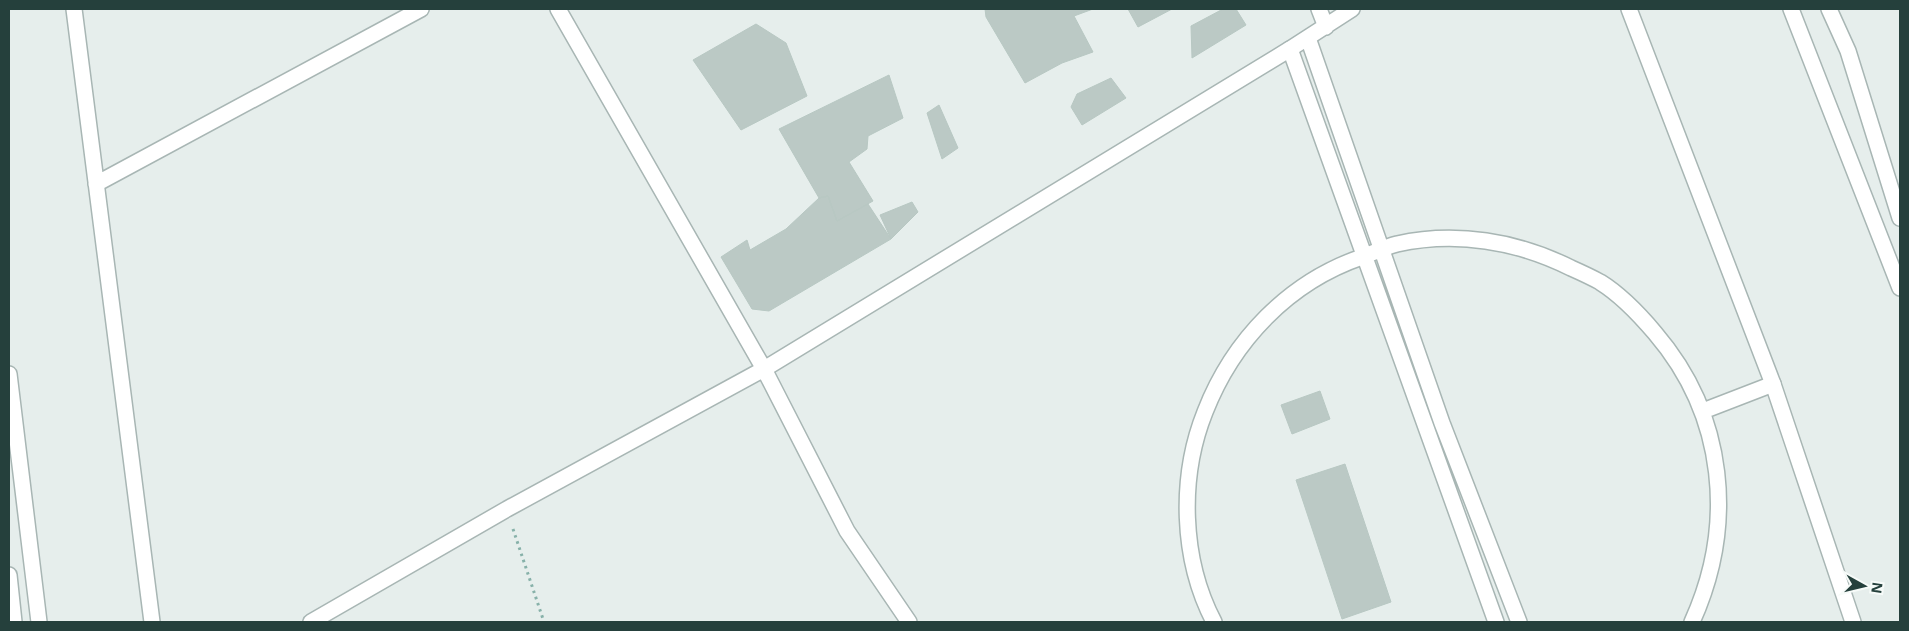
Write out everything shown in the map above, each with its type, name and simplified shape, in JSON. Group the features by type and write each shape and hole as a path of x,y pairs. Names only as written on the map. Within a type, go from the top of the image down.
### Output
{"street":[{"path":"74,9 152,622"},
{"path":"96,184 420,9"},
{"path":"558,9 764,370 847,531 909,622"},
{"path":"1319,9 1326,27"},
{"path":"311,622 507,509 764,370 1290,50 1352,9"},
{"path":"1629,9 1773,384 1854,622"},
{"path":"1792,9 1900,288"},
{"path":"1829,9 1848,51 1900,218"},
{"path":"1308,38 1442,423 1518,622"},
{"path":"1290,50 1496,622"},
{"path":"1214,622 1198,581 1192,557 1188,522 1188,487 1193,454 1212,393 1230,362 1253,331 1287,298 1313,279 1339,265 1398,244 1456,238 1501,242 1543,254 1601,282 1636,311 1672,353 1691,385 1703,411 1715,455 1720,506 1714,562 1704,596 1692,622"},
{"path":"9,374 39,622"},
{"path":"1703,411 1773,384"},
{"path":"1426,429 1442,423"},
{"path":"1470,550 1488,543"},
{"path":"9,575 14,622"}],"path":[{"path":"507,509 544,622"}],"building":[{"path":"985,9 1093,9 1074,16 1093,52 1062,63 1025,83 986,17"},
{"path":"1128,9 1172,9 1138,27"},
{"path":"1223,9 1236,9 1246,25 1192,58 1191,26"},
{"path":"756,24 786,43 807,96 741,130 693,60"},
{"path":"889,75 903,118 868,136 867,149 849,162 873,201 837,221 828,196 819,198 779,129"},
{"path":"1111,78 1126,98 1082,125 1071,107 1077,94"},
{"path":"939,105 958,148 942,159 927,113"},
{"path":"828,196 837,221 868,204 891,239 769,311 752,309 721,257 747,240 750,250 786,229 819,198"},
{"path":"912,202 918,212 891,239 880,215"},
{"path":"1320,391 1330,419 1292,434 1281,405"},
{"path":"1345,464 1391,602 1342,619 1296,480"}]}
